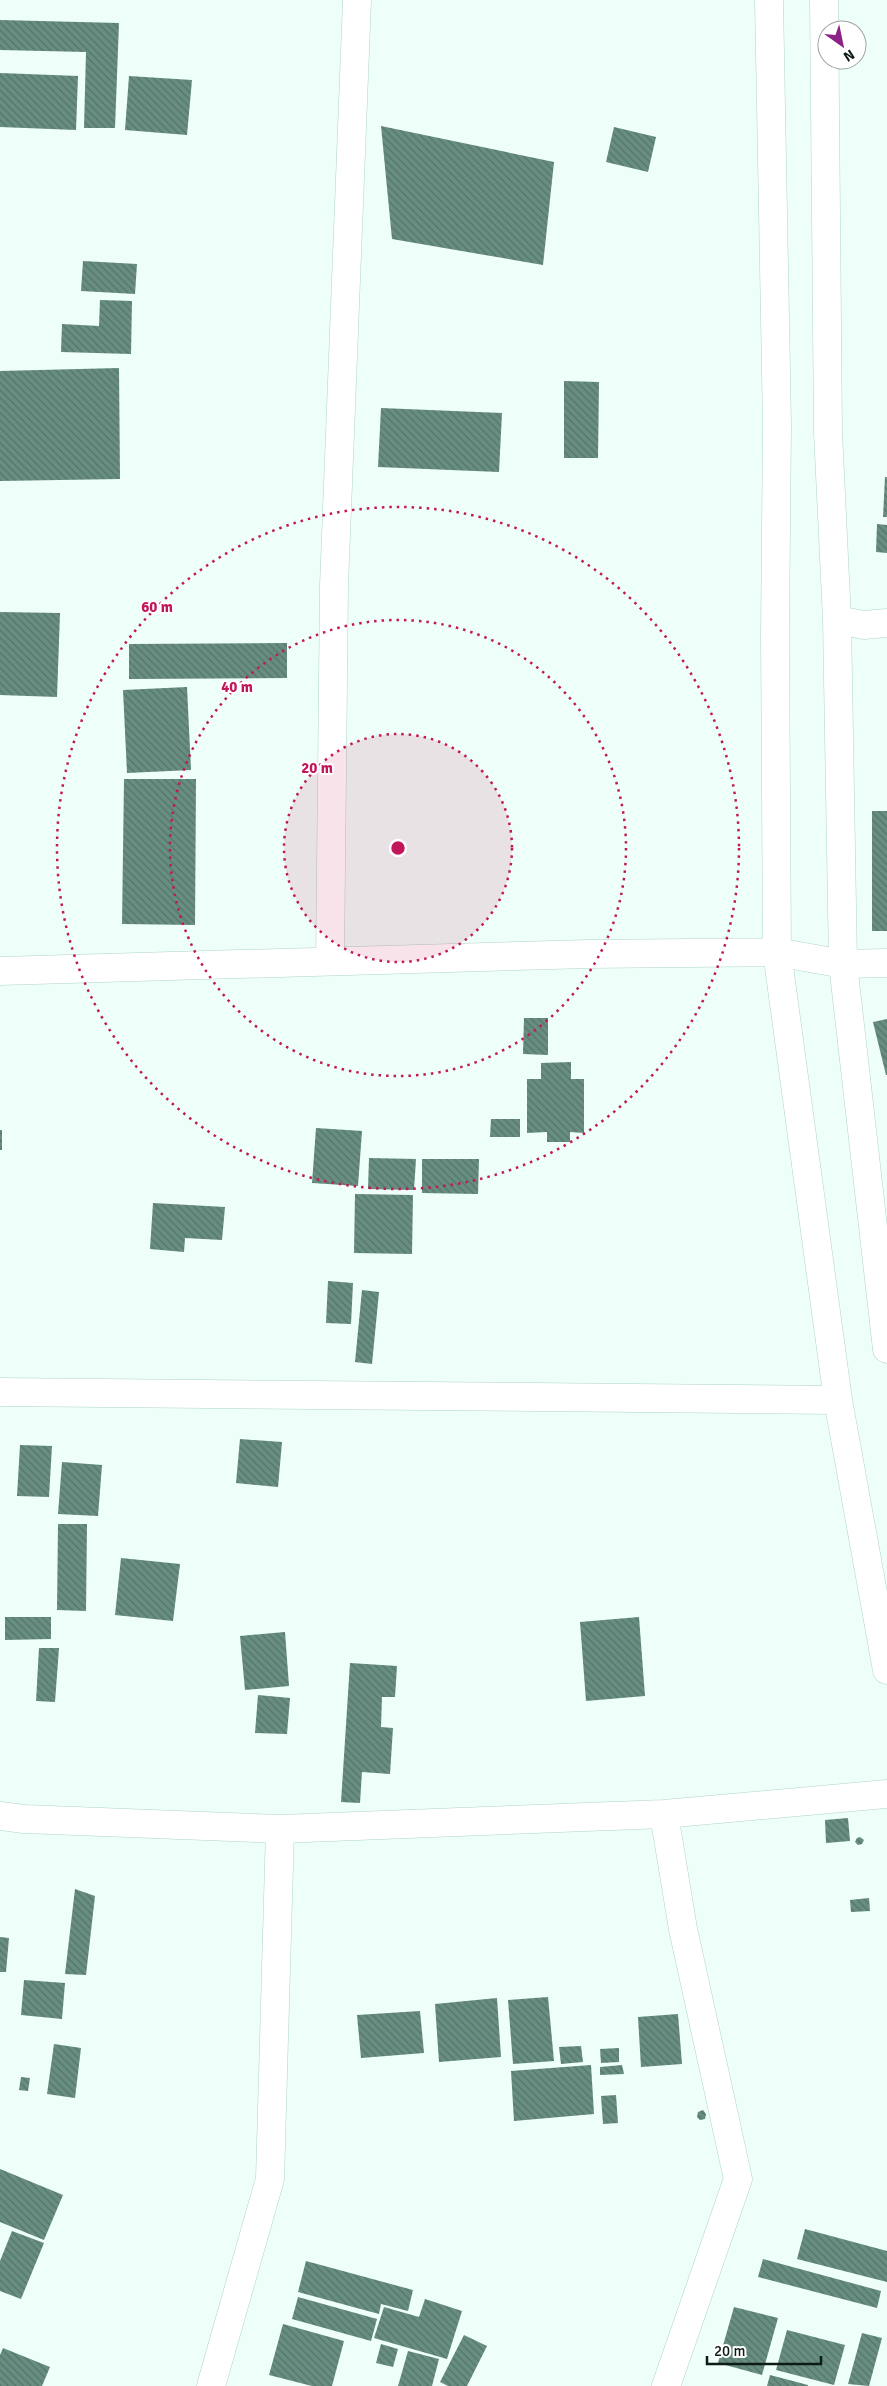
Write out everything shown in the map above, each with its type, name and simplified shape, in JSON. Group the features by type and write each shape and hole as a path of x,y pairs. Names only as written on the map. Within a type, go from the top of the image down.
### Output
{"street":[{"path":"330,962 334,586 357,0"},
{"path":"768,0 778,425 775,634 777,952 838,1400 887,1670"},
{"path":"824,0 828,432 837,620 843,964 887,1349"},
{"path":"837,620 864,625 887,623"},
{"path":"0,971 777,952 843,964 887,963"},
{"path":"0,1392 838,1400"},
{"path":"0,1816 24,1819 280,1829 664,1814 887,1794"},
{"path":"664,1814 683,1929 738,2179 666,2386"},
{"path":"211,2386 270,2179 280,1829"}],"building":[{"path":"0,20 119,23 115,128 84,128 86,52 0,50"},
{"path":"0,73 78,76 76,130 0,127"},
{"path":"129,76 192,80 187,135 125,130"},
{"path":"381,126 554,162 543,265 392,239"},
{"path":"614,127 656,137 648,172 606,162"},
{"path":"83,261 137,264 135,294 81,291"},
{"path":"100,300 132,301 131,354 61,352 62,324 99,326"},
{"path":"119,368 120,479 0,481 0,371"},
{"path":"564,381 599,382 598,458 564,458"},
{"path":"381,408 502,413 499,472 378,467"},
{"path":"885,477 887,477 887,517 883,517"},
{"path":"877,524 887,525 887,553 876,552"},
{"path":"0,612 60,613 57,697 0,695"},
{"path":"287,643 287,678 129,679 129,644"},
{"path":"187,687 191,770 127,773 123,690"},
{"path":"124,779 196,779 195,925 122,924"},
{"path":"872,811 887,811 887,931 872,931"},
{"path":"524,1018 548,1018 548,1055 523,1054"},
{"path":"887,1019 887,1075 886,1075 873,1022"},
{"path":"571,1062 571,1079 584,1079 584,1133 570,1132 570,1142 547,1142 547,1132 527,1133 527,1079 541,1079 541,1063"},
{"path":"491,1119 520,1119 520,1137 490,1137"},
{"path":"316,1128 362,1131 358,1186 312,1183"},
{"path":"0,1130 2,1130 2,1150 0,1150"},
{"path":"369,1158 416,1159 414,1190 368,1189"},
{"path":"422,1159 479,1159 478,1194 422,1193"},
{"path":"355,1194 413,1195 412,1254 354,1253"},
{"path":"153,1203 225,1207 222,1240 185,1238 184,1252 150,1249"},
{"path":"328,1281 353,1283 351,1324 326,1323"},
{"path":"362,1290 379,1292 372,1364 355,1362"},
{"path":"240,1439 282,1442 278,1487 236,1483"},
{"path":"20,1445 52,1446 49,1497 17,1496"},
{"path":"62,1462 102,1465 98,1516 58,1514"},
{"path":"58,1524 87,1524 86,1611 57,1610"},
{"path":"121,1558 180,1564 173,1621 115,1615"},
{"path":"5,1617 51,1617 51,1639 5,1640"},
{"path":"639,1617 645,1696 586,1701 580,1622"},
{"path":"285,1632 289,1686 245,1690 240,1636"},
{"path":"39,1648 59,1648 55,1702 36,1701"},
{"path":"350,1663 397,1666 395,1697 382,1697 381,1727 393,1728 390,1774 362,1772 360,1803 341,1802"},
{"path":"258,1695 290,1698 287,1734 255,1733"},
{"path":"848,1818 850,1841 826,1843 825,1820"},
{"path":"860,1837 864,1840 862,1844 858,1845 855,1842"},
{"path":"75,1889 95,1896 86,1975 65,1974"},
{"path":"869,1898 870,1911 851,1912 850,1900"},
{"path":"0,1937 9,1938 6,1972 0,1972"},
{"path":"24,1980 65,1983 62,2019 21,2015"},
{"path":"548,1997 554,2061 513,2064 508,2000"},
{"path":"497,1998 501,2057 439,2062 435,2004"},
{"path":"420,2011 424,2053 361,2058 357,2015"},
{"path":"678,2014 682,2064 641,2067 638,2017"},
{"path":"54,2044 81,2048 75,2098 47,2094"},
{"path":"581,2046 583,2062 561,2064 559,2047"},
{"path":"619,2048 619,2062 601,2063 600,2049"},
{"path":"591,2065 594,2114 514,2121 511,2071"},
{"path":"622,2065 624,2074 600,2075 600,2067"},
{"path":"21,2077 30,2078 28,2091 19,2090"},
{"path":"616,2095 618,2123 603,2124 601,2096"},
{"path":"703,2110 706,2114 705,2119 700,2120 697,2117 698,2112"},
{"path":"0,2169 63,2195 44,2240 0,2222"},
{"path":"805,2229 887,2251 887,2282 797,2259"},
{"path":"12,2231 44,2243 21,2299 0,2291 0,2261"},
{"path":"763,2259 881,2291 877,2308 758,2277"},
{"path":"306,2261 413,2290 408,2311 381,2304 379,2314 298,2292"},
{"path":"298,2297 377,2319 371,2341 292,2319"},
{"path":"425,2299 462,2311 447,2359 374,2338 384,2307 419,2317"},
{"path":"734,2307 778,2318 762,2375 718,2363"},
{"path":"283,2324 344,2341 332,2386 312,2386 269,2375"},
{"path":"787,2330 845,2345 834,2385 776,2370"},
{"path":"862,2333 882,2338 869,2386 848,2384"},
{"path":"464,2335 487,2346 467,2386 448,2386 440,2382"},
{"path":"381,2344 398,2349 393,2367 376,2363"},
{"path":"3,2348 50,2367 42,2386 0,2386 0,2355"},
{"path":"408,2351 439,2359 432,2386 398,2386"},
{"path":"770,2375 808,2385 808,2386 767,2386"}]}
